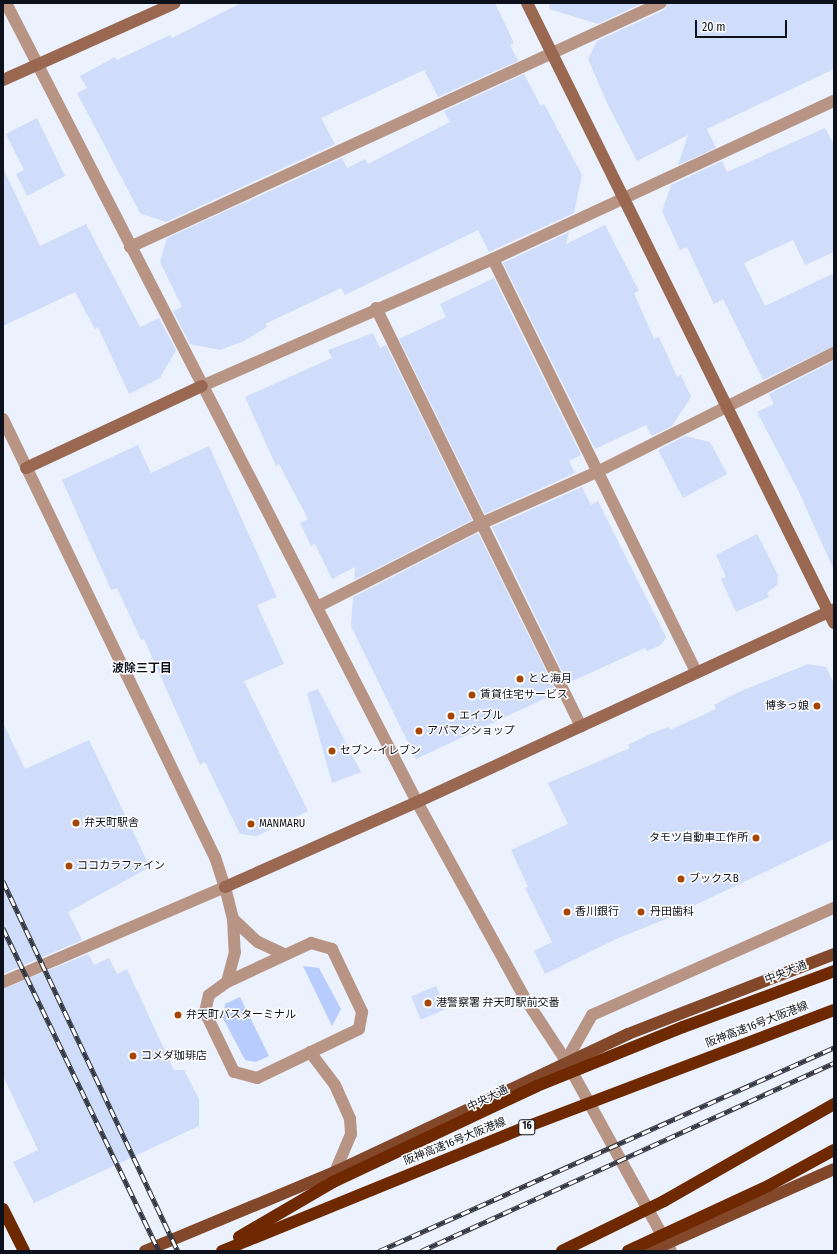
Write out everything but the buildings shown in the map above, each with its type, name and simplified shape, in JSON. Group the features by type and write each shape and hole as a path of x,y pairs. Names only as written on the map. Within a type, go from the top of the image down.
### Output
{"highway":[{"path":"215,1251 333,1182 537,1086 683,1027 834,971"},
{"name":"阪神高速16号大阪港線","path":"222,1251 526,1128 834,1010"},
{"path":"562,1251 670,1197 834,1104"},
{"path":"628,1251 707,1216 834,1150"},
{"path":"3,1209 24,1251"}],"main road":[{"name":"中央大通","path":"145,1251 335,1172 566,1061 628,1034 834,954"},
{"path":"650,1251 669,1247 834,1169"}],"street":[{"path":"6,3 130,247 417,802 526,1000 566,1061 669,1247"},
{"path":"3,80 176,3"},
{"path":"3,982 225,887 417,802 696,671 832,615 726,406 527,3"},
{"path":"130,247 661,3"},
{"path":"26,468 202,386 376,308 493,259 834,101"},
{"path":"493,259 599,471 696,671"},
{"path":"376,308 480,524 581,726"},
{"path":"317,607 480,524 599,471 834,353"},
{"path":"3,419 215,857 225,887 233,919 235,952 227,982"},
{"path":"566,1061 592,1015 834,908"},
{"path":"233,919 258,942 284,954"},
{"path":"311,943 332,949 362,1012 359,1029 257,1078 234,1072 205,1012 209,995 227,982 284,954 311,943"},
{"path":"310,1052 335,1085 351,1123 351,1134 335,1172"}],"shaded area":[{"path":"303,966 319,968 341,1009 332,1026"},
{"path":"240,997 269,1056 256,1062 245,1060 223,1018 225,1004"}],"railway":[{"path":"3,881 178,1251"},
{"path":"3,928 159,1251"},
{"path":"379,1251 834,1047"},
{"path":"421,1251 834,1063"}],"place":[{"name":"とと海月","path":"520,679"},
{"name":"賃貸住宅サービス","path":"472,695"},
{"name":"博多っ娘","path":"817,706"},
{"name":"エイブル","path":"451,716"},
{"name":"アパマンショップ","path":"419,731"},
{"name":"セブン-イレブン","path":"332,751"},
{"name":"弁天町駅舎","path":"76,823"},
{"name":"MANMARU","path":"251,824"},
{"name":"タモツ自動車工作所","path":"756,838"},
{"name":"ココカラファイン","path":"69,866"},
{"name":"ブックスB","path":"681,879"},
{"name":"香川銀行","path":"567,912"},
{"name":"丹田歯科","path":"641,912"},
{"name":"港警察署 弁天町駅前交番","path":"428,1003"},
{"name":"弁天町バスターミナル","path":"178,1015"},
{"name":"コメダ珈琲店","path":"133,1056"}],"district":[{"name":"波除三丁目","path":"142,669"}]}
